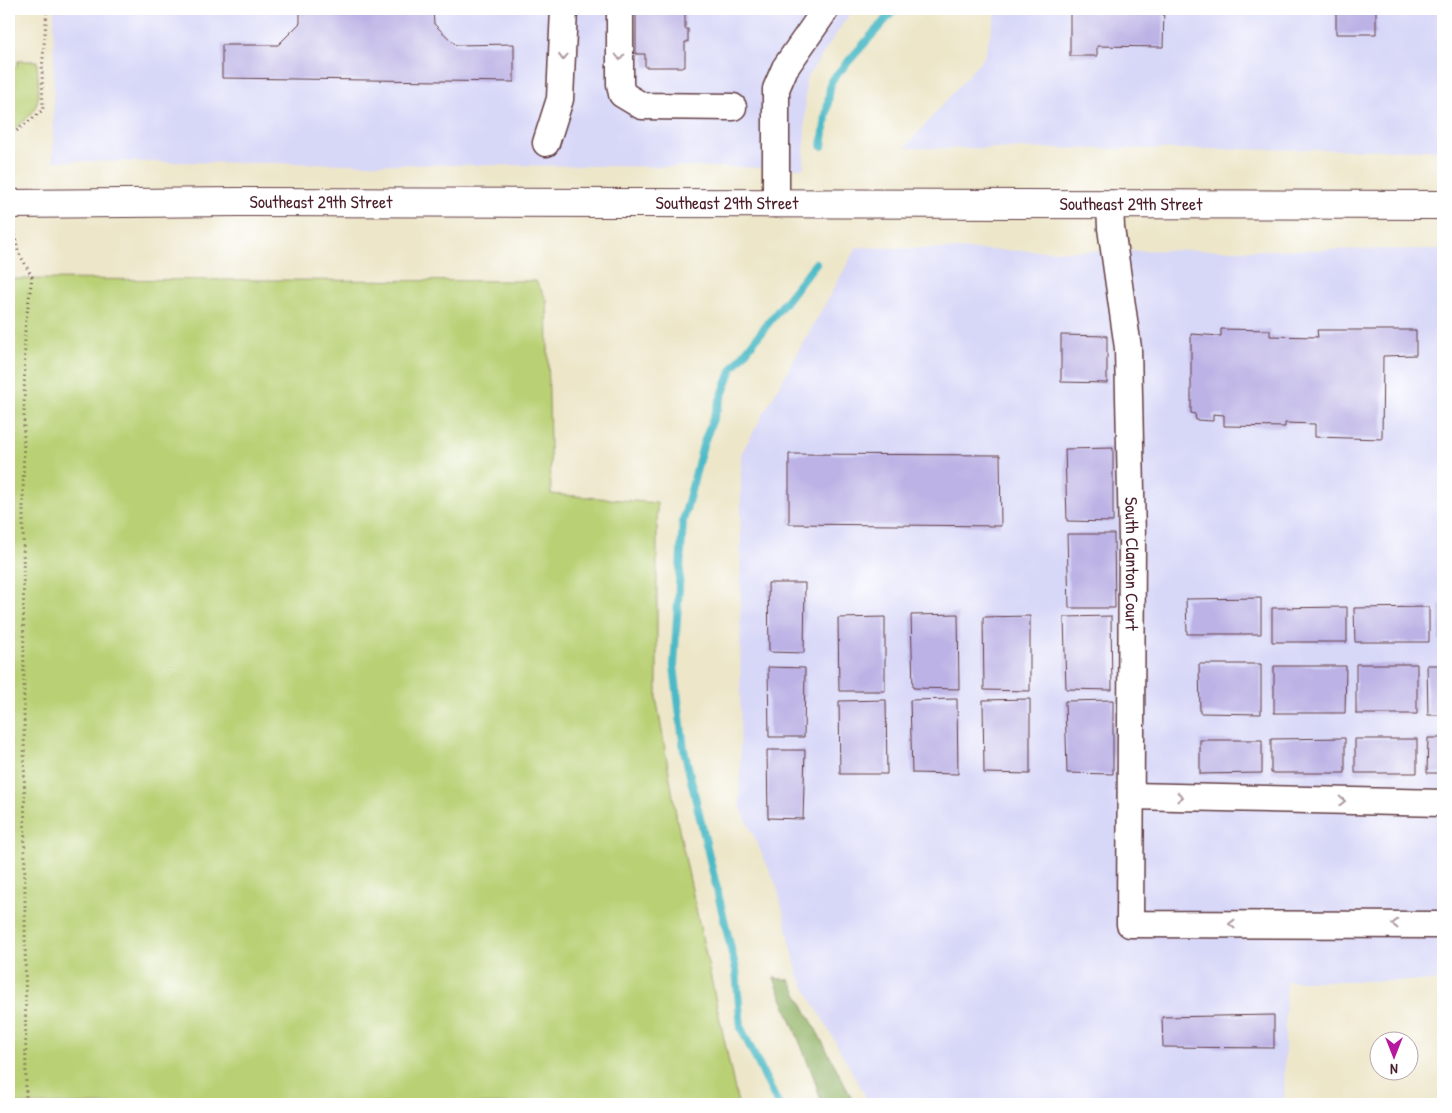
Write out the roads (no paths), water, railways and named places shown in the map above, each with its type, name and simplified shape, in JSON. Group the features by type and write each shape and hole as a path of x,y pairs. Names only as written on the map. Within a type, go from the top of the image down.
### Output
{"main road":[{"name":"Southeast 29th Street","path":"10,204 1443,205"}],"lane":[{"path":"546,143 560,99 564,9"},
{"path":"620,9 620,84 622,94 642,106 733,106"},
{"path":"776,204 776,89 785,68 826,9"},
{"name":"South Clanton Court","path":"1110,204 1111,228 1128,348 1132,539 1130,924 1443,924"},
{"path":"1131,796 1443,803"}],"waterway":[{"path":"822,146 831,81 895,9"},
{"path":"778,1104 741,1028 736,970 684,750 674,666 683,521 703,445 732,369 816,263"}]}
